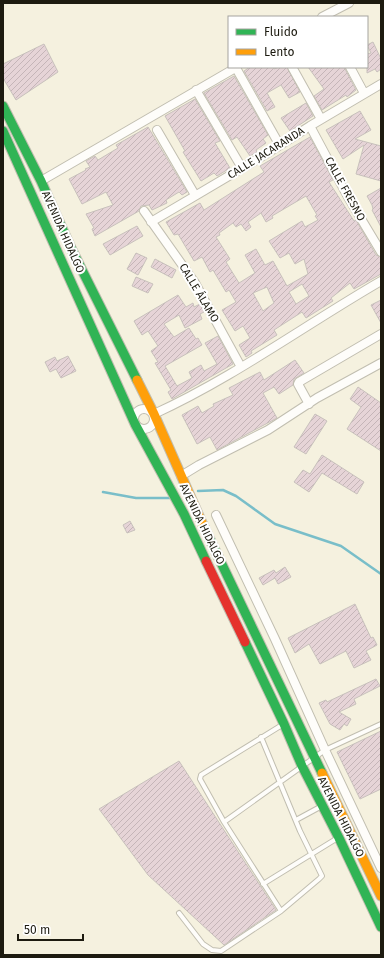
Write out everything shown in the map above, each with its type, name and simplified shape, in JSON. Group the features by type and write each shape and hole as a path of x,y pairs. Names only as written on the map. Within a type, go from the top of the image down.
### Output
{"main road":[{"name":"AVENIDA HIDALGO","path":"3,106 41,181 71,248 154,414 210,540 381,896"},
{"name":"AVENIDA HIDALGO","path":"3,131 136,424 184,514 284,724 302,766 339,838 381,927"}],"street":[{"path":"325,16 349,3"},
{"path":"41,181 235,68"},
{"path":"238,68 279,144"},
{"path":"293,68 322,119"},
{"path":"351,68 364,93"},
{"name":"CALLE JACARANDA","path":"151,222 381,84"},
{"path":"196,90 242,168"},
{"name":"CALLE FRESNO","path":"310,126 348,196 381,252"},
{"path":"157,130 195,195"},
{"name":"CALLE ÁLAMO","path":"144,211 195,283 241,367"},
{"path":"154,414 241,367 381,281"},
{"path":"309,404 298,384 299,382 381,334"},
{"path":"181,476 199,465 268,430 381,362"},
{"path":"140,410 148,410 154,414 154,423 149,429 142,430 136,424 135,415 140,410"},
{"path":"216,515 381,869 370,873"}],"lane":[{"path":"281,910 224,822 200,780 201,775 284,724"},
{"path":"224,822 325,750 381,724"},
{"path":"179,913 203,944 212,950 221,951 281,910 322,876 311,855 261,737"},
{"path":"296,820 323,806"},
{"path":"263,884 339,838"}],"building":[{"path":"373,42 381,59 381,69 377,72 375,69 367,73 368,54 371,53 368,44"},
{"path":"44,44 58,72 16,100 3,78 3,64"},
{"path":"248,68 288,68 300,92 289,98 281,85 267,93 275,107 267,111 244,71"},
{"path":"309,68 345,68 356,90 347,97 346,95 322,110 314,96 324,89"},
{"path":"234,76 268,135 263,139 266,143 256,150 257,152 250,156 237,137 232,140 204,93"},
{"path":"195,99 220,141 215,143 230,168 217,176 214,173 201,181 183,152 185,151 165,116"},
{"path":"306,103 313,116 290,131 281,118"},
{"path":"360,111 371,130 355,139 381,146 381,181 356,174 364,145 343,159 326,130"},
{"path":"148,127 187,192 182,195 179,192 166,200 167,203 152,210 149,205 141,206 139,211 95,236 92,229 94,228 86,214 113,205 106,192 82,204 69,179 90,167 86,161 95,156 98,160 118,148 116,145"},
{"path":"310,137 333,180 329,182 354,221 356,220 376,255 381,257 381,274 354,289 350,283 331,298 333,301 306,318 302,312 274,330 277,335 251,351 252,353 246,357 239,345 250,338 243,326 235,331 222,310 236,302 229,290 226,292 213,270 210,272 202,257 194,261 178,234 174,235 166,222 200,203 204,210 264,172 260,166","holes":["306,196 317,215 315,216 318,220 305,227 302,221 269,241 280,258 289,253 295,264 304,259 308,274 287,286 273,261 265,265 256,249 245,255 255,273 239,283 226,262 230,259 216,237 220,235 219,233 233,223 236,227 241,224 246,231 251,227 248,222 261,213 266,222 273,218 272,216","302,284 309,296 296,304 289,292","267,287 274,303 263,311 253,293"]},
{"path":"381,188 381,227 372,210 372,205 367,196"},
{"path":"137,226 143,236 110,255 103,244"},
{"path":"136,253 147,258 138,275 127,269"},
{"path":"155,259 176,270 172,278 151,267"},
{"path":"136,277 153,284 148,293 132,286"},
{"path":"178,295 186,307 193,303 194,307 200,304 204,312 200,314 202,319 185,328 179,315 164,324 174,337 189,328 202,345 165,366 177,386 192,378 189,372 201,365 204,371 217,364 205,343 218,336 233,364 172,399 168,392 171,390 155,363 158,362 151,351 158,346 148,331 142,335 134,321"},
{"path":"381,300 381,323 371,305"},
{"path":"68,356 76,371 61,378 56,369 50,372 45,362 55,357 57,361"},
{"path":"295,360 304,373 294,379 293,385 279,394 274,387 263,393 277,418 217,450 210,437 197,444 182,415 198,406 202,413 214,406 213,404 233,395 229,388 260,372 264,380"},
{"path":"358,387 381,403 381,451 347,429 361,407 350,399"},
{"path":"315,414 327,421 306,454 294,447"},
{"path":"322,455 364,482 357,494 322,473 309,492 294,482 303,470 310,474"},
{"path":"130,521 135,530 127,533 123,525"},
{"path":"285,567 291,577 278,584 275,578 263,585 259,578 274,570 276,573"},
{"path":"355,604 371,638 373,637 377,645 366,651 371,660 354,668 346,651 320,664 309,644 295,653 288,638"},
{"path":"376,679 380,686 354,699 356,704 339,712 351,719 347,726 344,724 340,730 330,724 319,703 326,700 327,702"},
{"path":"381,731 381,789 360,799 337,752"},
{"path":"179,761 276,910 224,945 148,875 99,809"}],"waterway":[{"path":"198,491 223,490 236,496 275,524 341,546 381,574"},
{"path":"103,492 136,498 170,498"}],"traffic: fast":[{"path":"3,106 41,181 71,248 137,380"},
{"path":"3,131 135,424 184,514 206,561"},
{"path":"203,525 322,773"},
{"path":"245,642 302,766 339,838 381,927"}],"traffic: slow":[{"path":"137,380 154,414 203,525"},
{"path":"322,773 381,896"}],"traffic: jam":[{"path":"206,561 245,642"}]}
